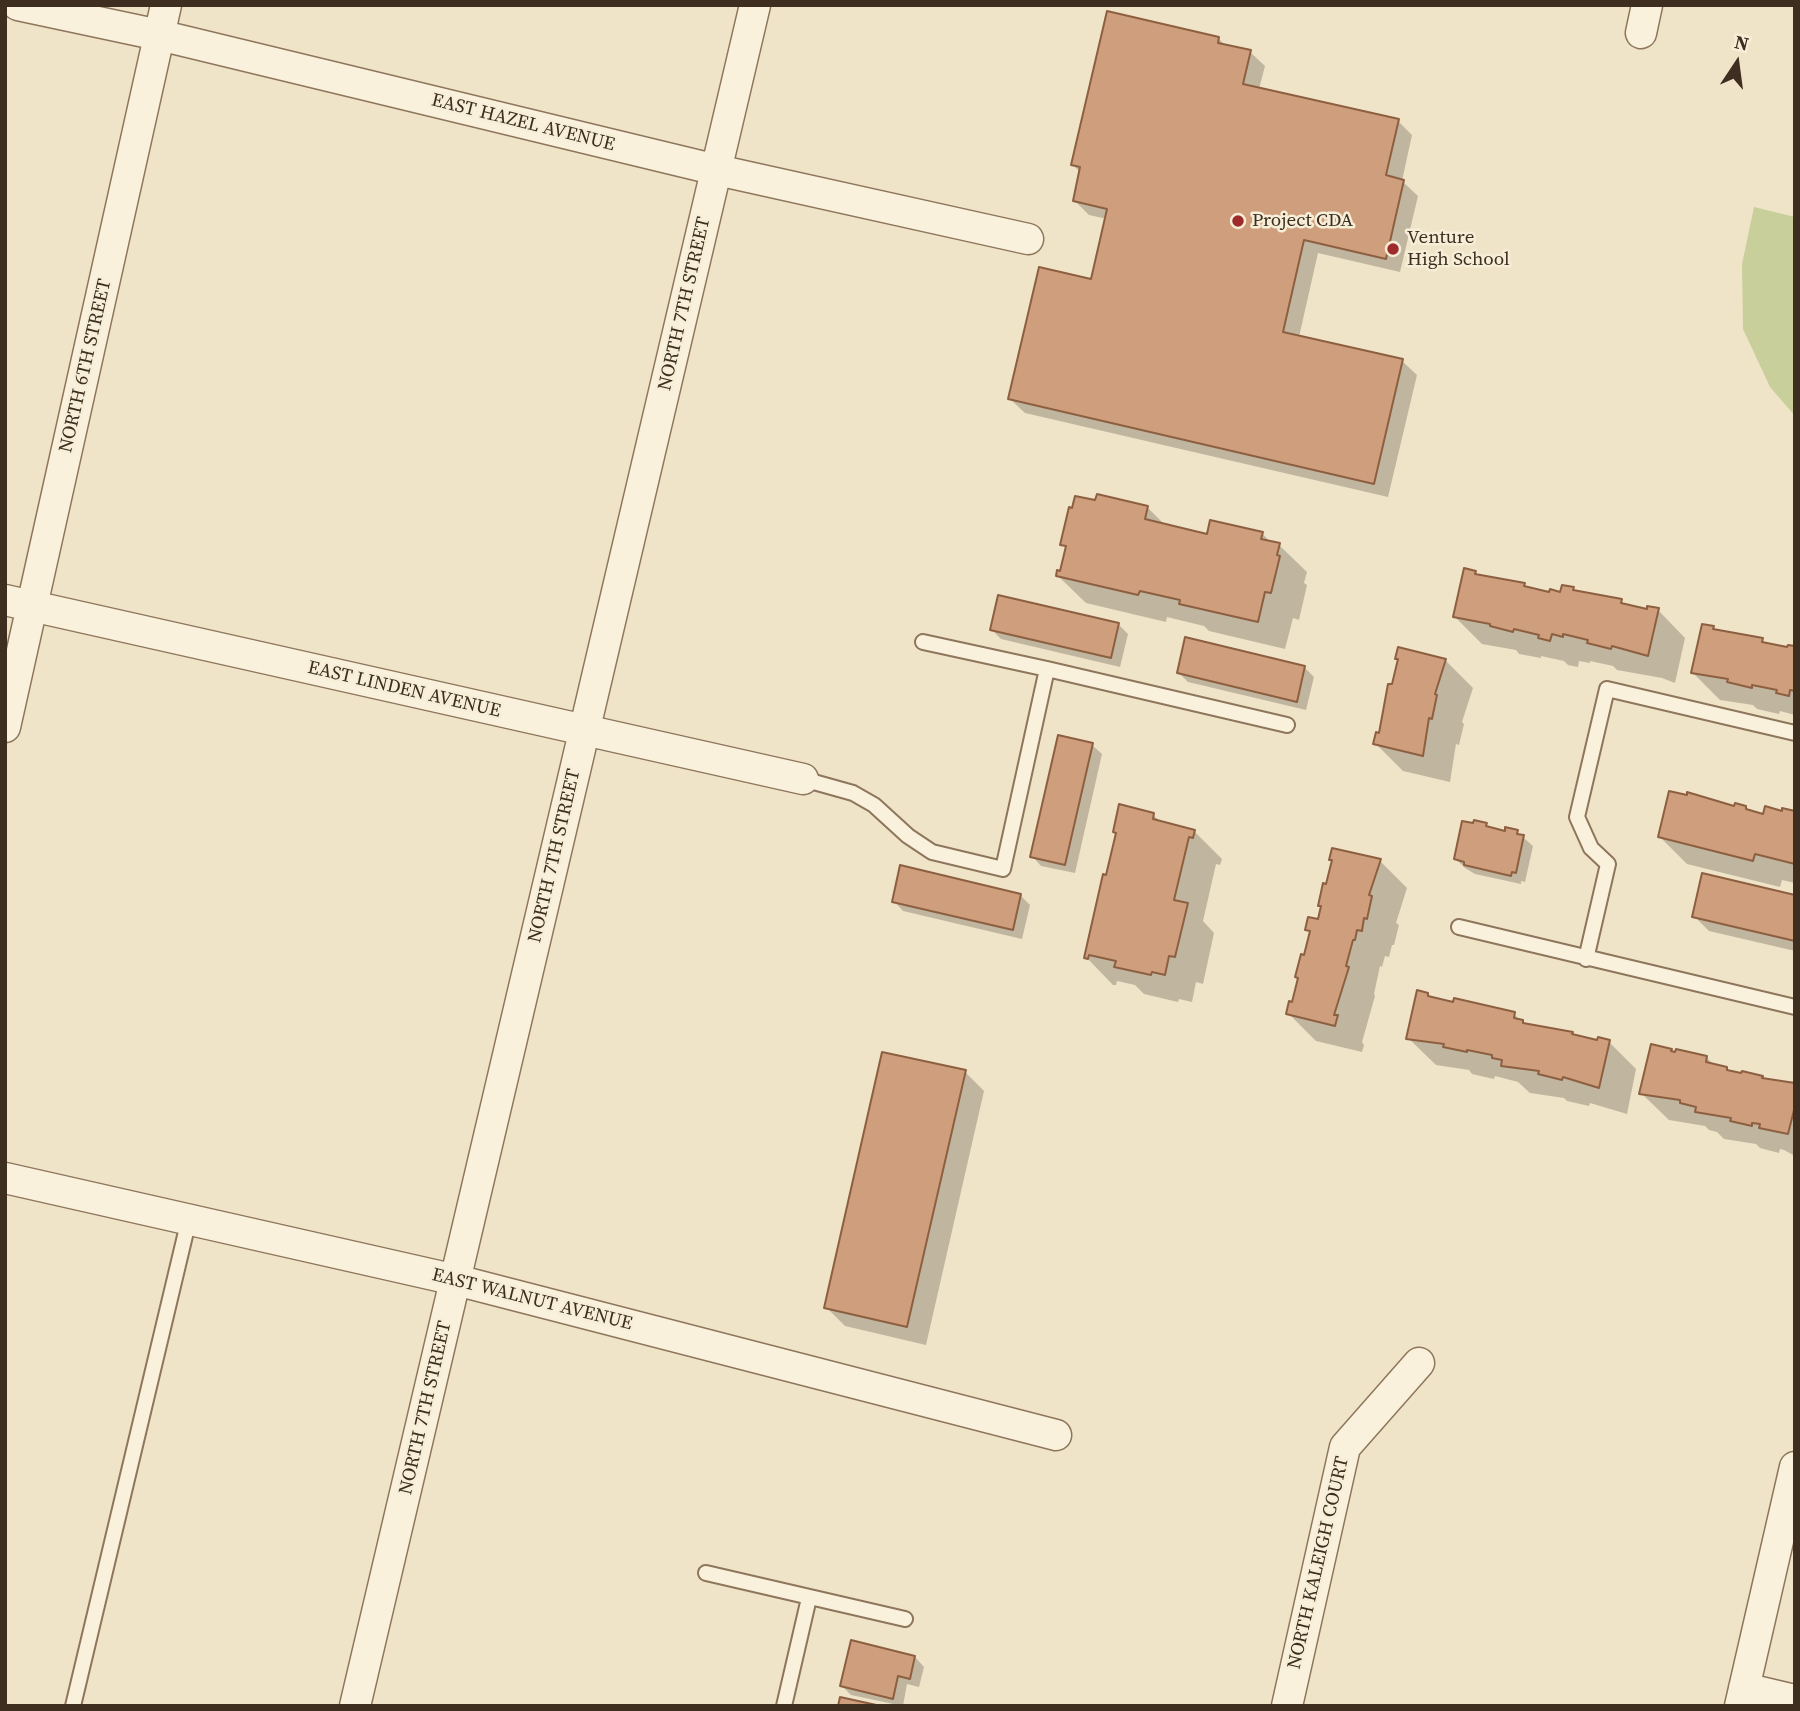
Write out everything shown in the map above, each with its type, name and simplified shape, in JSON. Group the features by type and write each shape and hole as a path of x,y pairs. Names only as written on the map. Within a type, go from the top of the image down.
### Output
{"street":[{"name":"EAST HAZEL AVENUE","path":"18,5 159,35 717,170 1028,239"},
{"name":"NORTH 6TH STREET","path":"5,727 19,603 166,5"},
{"name":"NORTH 7TH STREET","path":"355,1706 755,5"},
{"name":"EAST LINDEN AVENUE","path":"19,603 803,779"},
{"name":"EAST WALNUT AVENUE","path":"5,1178 456,1280 1056,1435"},
{"name":"NORTH KALEIGH COURT","path":"1287,1706 1345,1447 1419,1363"},
{"path":"1795,1467 1742,1697 1795,1700"}],"lane":[{"path":"923,642 1287,724"},
{"path":"803,779 853,793 874,805 908,836 932,852 1003,869 1047,669"},
{"path":"1586,959 1608,864 1591,848 1577,817 1607,689 1795,733"},
{"path":"1459,927 1795,1007"},
{"path":"73,1706 189,1219"},
{"path":"706,1573 905,1619"},
{"path":"784,1706 809,1598"}],"green space":[{"path":"1754,207 1795,217 1795,416 1770,387 1743,329 1742,264"}],"building":[{"path":"1107,11 1219,37 1218,43 1251,50 1243,84 1399,119 1386,175 1404,180 1386,259 1304,240 1283,332 1403,359 1374,484 1008,399 1039,267 1091,279 1107,209 1073,201 1080,167 1071,165"},
{"path":"1097,494 1148,506 1145,519 1207,534 1210,520 1263,532 1261,539 1280,543 1277,555 1280,556 1271,593 1265,592 1258,622 1179,604 1180,600 1140,591 1138,595 1056,576 1057,570 1060,571 1066,546 1060,545 1069,507 1072,508 1075,496 1095,500"},
{"path":"1464,568 1476,571 1475,574 1525,583 1524,586 1549,592 1550,589 1560,592 1562,585 1574,587 1573,590 1622,599 1621,603 1647,609 1647,606 1659,608 1648,656 1612,646 1611,649 1587,643 1588,640 1563,634 1563,637 1552,634 1550,641 1538,638 1539,635 1514,629 1513,632 1490,624 1453,617"},
{"path":"998,595 1119,623 1111,658 990,630"},
{"path":"1702,624 1714,626 1713,629 1763,638 1762,642 1795,646 1795,691 1790,690 1789,696 1776,693 1777,690 1752,685 1752,688 1727,682 1728,679 1691,673"},
{"path":"1185,637 1305,666 1297,702 1177,673"},
{"path":"1398,647 1446,659 1435,694 1437,695 1432,719 1429,718 1423,756 1373,744 1376,732 1379,733 1388,684 1392,684"},
{"path":"1058,735 1093,743 1065,865 1030,857"},
{"path":"1669,791 1687,795 1687,792 1734,806 1735,803 1763,814 1765,806 1782,811 1782,808 1795,811 1795,864 1755,854 1753,861 1658,837"},
{"path":"1119,804 1154,813 1153,819 1195,830 1193,838 1189,837 1174,900 1188,903 1175,957 1169,956 1165,975 1152,972 1151,975 1114,967 1116,961 1089,955 1088,959 1084,958 1103,874 1106,875 1116,833 1113,832"},
{"path":"1474,820 1505,831 1505,827 1518,830 1517,834 1524,835 1516,873 1512,872 1511,876 1464,865 1464,862 1454,859 1462,821 1473,823"},
{"path":"1332,848 1381,859 1369,895 1372,896 1367,919 1364,918 1362,931 1357,930 1353,940 1346,966 1349,967 1334,1015 1338,1015 1335,1026 1286,1014 1289,1001 1292,1002 1298,978 1295,977 1310,931 1305,930 1308,917 1318,919 1321,906 1318,906 1332,860 1329,860"},
{"path":"900,865 1021,894 1013,930 892,902"},
{"path":"1702,873 1795,895 1795,941 1692,917"},
{"path":"1417,990 1428,993 1428,996 1453,1002 1454,998 1515,1012 1514,1018 1523,1020 1523,1023 1573,1032 1572,1034 1597,1040 1598,1037 1610,1040 1599,1088 1563,1077 1562,1080 1538,1074 1539,1071 1501,1066 1502,1060 1492,1058 1492,1055 1406,1039"},
{"path":"1651,1044 1675,1052 1676,1049 1707,1056 1706,1062 1727,1067 1727,1070 1795,1083 1795,1106 1788,1134 1759,1128 1760,1124 1752,1123 1752,1126 1730,1121 1731,1118 1695,1112 1696,1107 1680,1103 1680,1100 1639,1094"},
{"path":"882,1052 966,1070 907,1327 824,1308"},
{"path":"851,1640 915,1656 910,1679 898,1676 893,1699 840,1686"},
{"path":"840,1697 881,1706 838,1706"}],"place":[{"name":"Project CDA","path":"1238,221"},
{"name":"Venture High School","path":"1393,249"}]}
